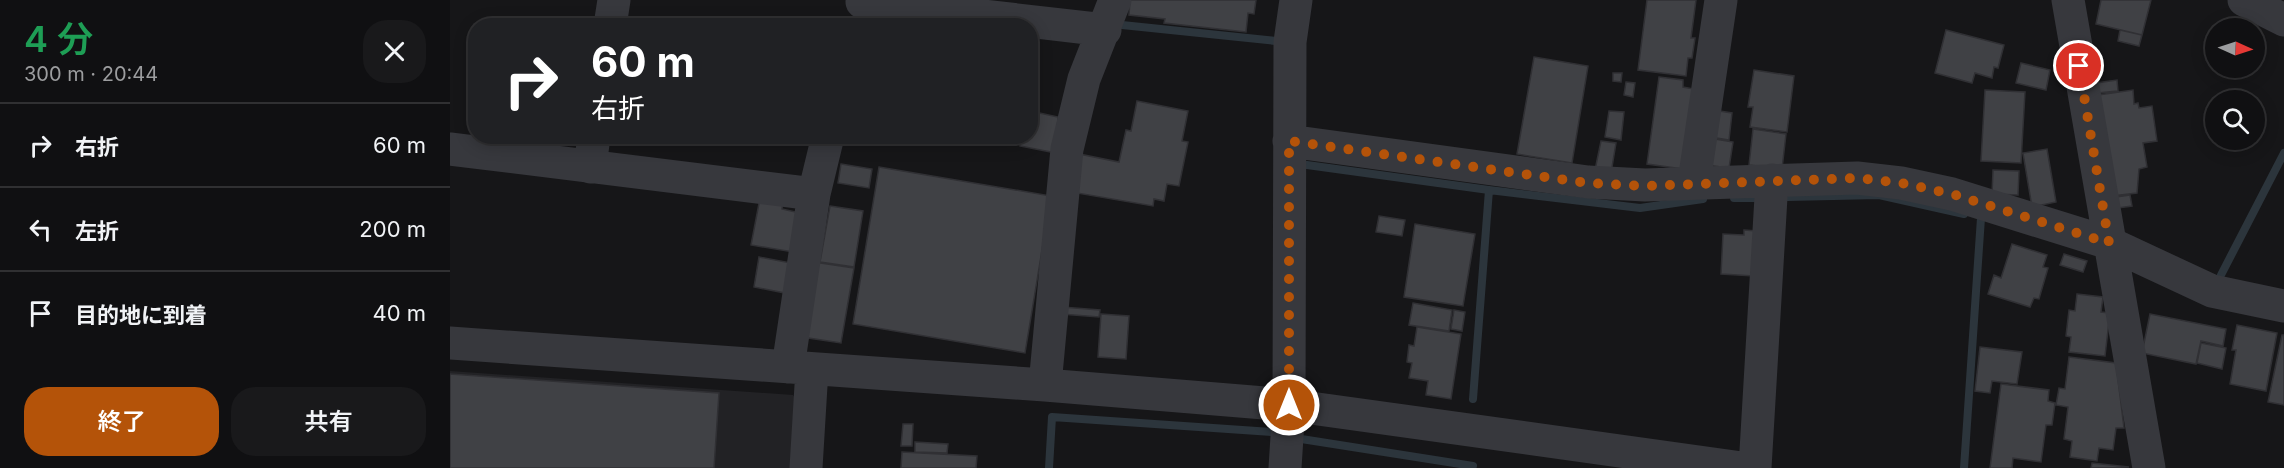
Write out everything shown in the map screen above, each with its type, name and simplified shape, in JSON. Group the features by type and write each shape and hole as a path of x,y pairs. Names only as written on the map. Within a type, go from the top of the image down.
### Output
{"street":[{"path":"611,18 614,0"},
{"path":"1284,468 1289,405 1290,42 1296,0"},
{"path":"1694,182 1721,0"},
{"path":"2068,0 2149,468"},
{"path":"2244,0 2284,20"},
{"path":"860,9 1110,15 1084,79 1067,149 1045,385"},
{"path":"1289,141 1588,183 1645,186 1694,182 1857,178 1901,183 1952,194 2109,243 2212,291 2284,306"},
{"path":"806,468 800,368 814,195 826,144"},
{"path":"450,149 592,152 814,195"},
{"path":"1755,468 1772,180"},
{"path":"450,343 1045,385 1289,405 1742,468"}],"shaded area":[{"path":"450,371 793,395 804,412 799,468 450,468"}],"building":[{"path":"1130,0 1256,0 1254,14 1248,13 1246,32 1164,23 1165,19 1129,15"},
{"path":"1647,0 1696,0 1691,38 1695,38 1692,58 1688,58 1686,76 1638,70"},
{"path":"2101,0 2151,0 2142,35 2096,24"},
{"path":"1946,30 2004,45 1998,68 1994,67 1992,78 1975,73 1972,83 1935,73"},
{"path":"2120,30 2142,35 2139,46 2118,41"},
{"path":"1534,57 1588,66 1572,163 1517,154"},
{"path":"2021,63 2050,70 2046,90 2016,83"},
{"path":"1754,70 1794,76 1787,132 1750,127 1753,107 1748,107"},
{"path":"1613,73 1622,73 1621,82 1613,81"},
{"path":"1659,77 1683,80 1683,87 1694,89 1683,169 1647,164"},
{"path":"2117,80 2118,91 2097,93 2096,83"},
{"path":"1626,82 1635,83 1633,97 1624,95"},
{"path":"1985,90 2025,92 2021,163 1981,161"},
{"path":"2133,90 2134,104 2138,103 2139,108 2152,106 2157,141 2143,143 2147,167 2139,169 2137,193 2112,196 2098,95"},
{"path":"1137,101 1188,111 1182,141 1188,142 1179,186 1167,184 1164,201 1154,199 1153,206 1071,192 1079,154 1119,162 1126,130 1131,131"},
{"path":"1713,110 1732,113 1729,140 1710,137"},
{"path":"1609,111 1624,112 1621,140 1605,137"},
{"path":"1038,113 1058,117 1056,153 1020,146 1020,144 1038,144"},
{"path":"1753,129 1786,134 1782,169 1749,165"},
{"path":"1709,138 1733,142 1729,168 1706,165"},
{"path":"1601,141 1616,143 1611,173 1595,170"},
{"path":"2047,149 2056,202 2032,207 2023,153"},
{"path":"841,164 872,169 869,188 838,183"},
{"path":"879,167 1051,196 1025,353 853,324"},
{"path":"1993,170 2019,171 2018,195 1992,194"},
{"path":"2130,195 2132,206 2118,208 2116,197"},
{"path":"760,198 783,202 782,209 800,213 793,252 751,245"},
{"path":"830,206 863,211 854,267 820,262"},
{"path":"1379,216 1405,220 1402,236 1376,232"},
{"path":"1415,224 1475,234 1463,306 1404,297"},
{"path":"1744,230 1757,231 1754,276 1721,274 1723,234 1744,235"},
{"path":"2012,244 2047,255 2043,267 2048,268 2039,299 2034,298 2030,307 1988,294 1994,275 2001,278"},
{"path":"2064,254 2087,261 2083,272 2060,265"},
{"path":"759,257 791,263 785,293 754,287"},
{"path":"814,262 854,268 841,343 802,337"},
{"path":"2077,294 2103,297 2101,312 2110,313 2105,356 2069,352 2071,337 2066,336 2069,310 2075,311"},
{"path":"1413,303 1452,310 1449,331 1409,325"},
{"path":"1062,307 1100,310 1099,317 1061,314"},
{"path":"1454,310 1465,312 1462,331 1451,329"},
{"path":"1101,314 1129,316 1126,359 1098,357"},
{"path":"2150,314 2226,329 2223,346 2201,341 2196,364 2142,353"},
{"path":"2237,325 2277,333 2266,391 2230,384 2236,350 2232,350"},
{"path":"1417,327 1461,334 1451,399 1426,395 1428,381 1409,378 1412,363 1407,362 1409,345 1414,346"},
{"path":"2282,335 2284,335 2284,405 2268,402"},
{"path":"2201,343 2226,348 2222,369 2197,363"},
{"path":"1980,347 2022,352 2017,384 1992,381 1990,393 1975,391"},
{"path":"2069,357 2116,363 2124,428 2116,428 2113,450 2099,448 2097,461 2070,457 2072,441 2064,439 2068,407 2056,405 2059,388 2065,389"},
{"path":"450,374 719,393 714,468 450,468"},
{"path":"2001,384 2049,390 2048,401 2055,403 2052,425 2046,425 2041,462 2013,458 2012,468 1990,468"},
{"path":"903,424 913,424 912,446 901,446"},
{"path":"915,442 948,444 947,453 915,452"},
{"path":"902,452 977,456 976,468 901,468"},
{"path":"2092,463 2129,467 2091,468"}],"waterway":[{"path":"1122,25 1276,41"},
{"path":"2221,275 2284,153"},
{"path":"1307,165 1640,208 1703,199"},
{"path":"1473,399 1489,190"},
{"path":"1787,197 1879,195 1964,214"},
{"path":"1734,198 1761,198"},
{"path":"1964,468 1981,218"},
{"path":"1049,468 1052,417 1272,432"},
{"path":"1295,438 1473,466 1472,468"}],"route":[{"path":"1289,405 1289,141 1588,183 1645,186 1694,182 1857,178 1901,183 1952,194 2109,243 2079,66"}]}
